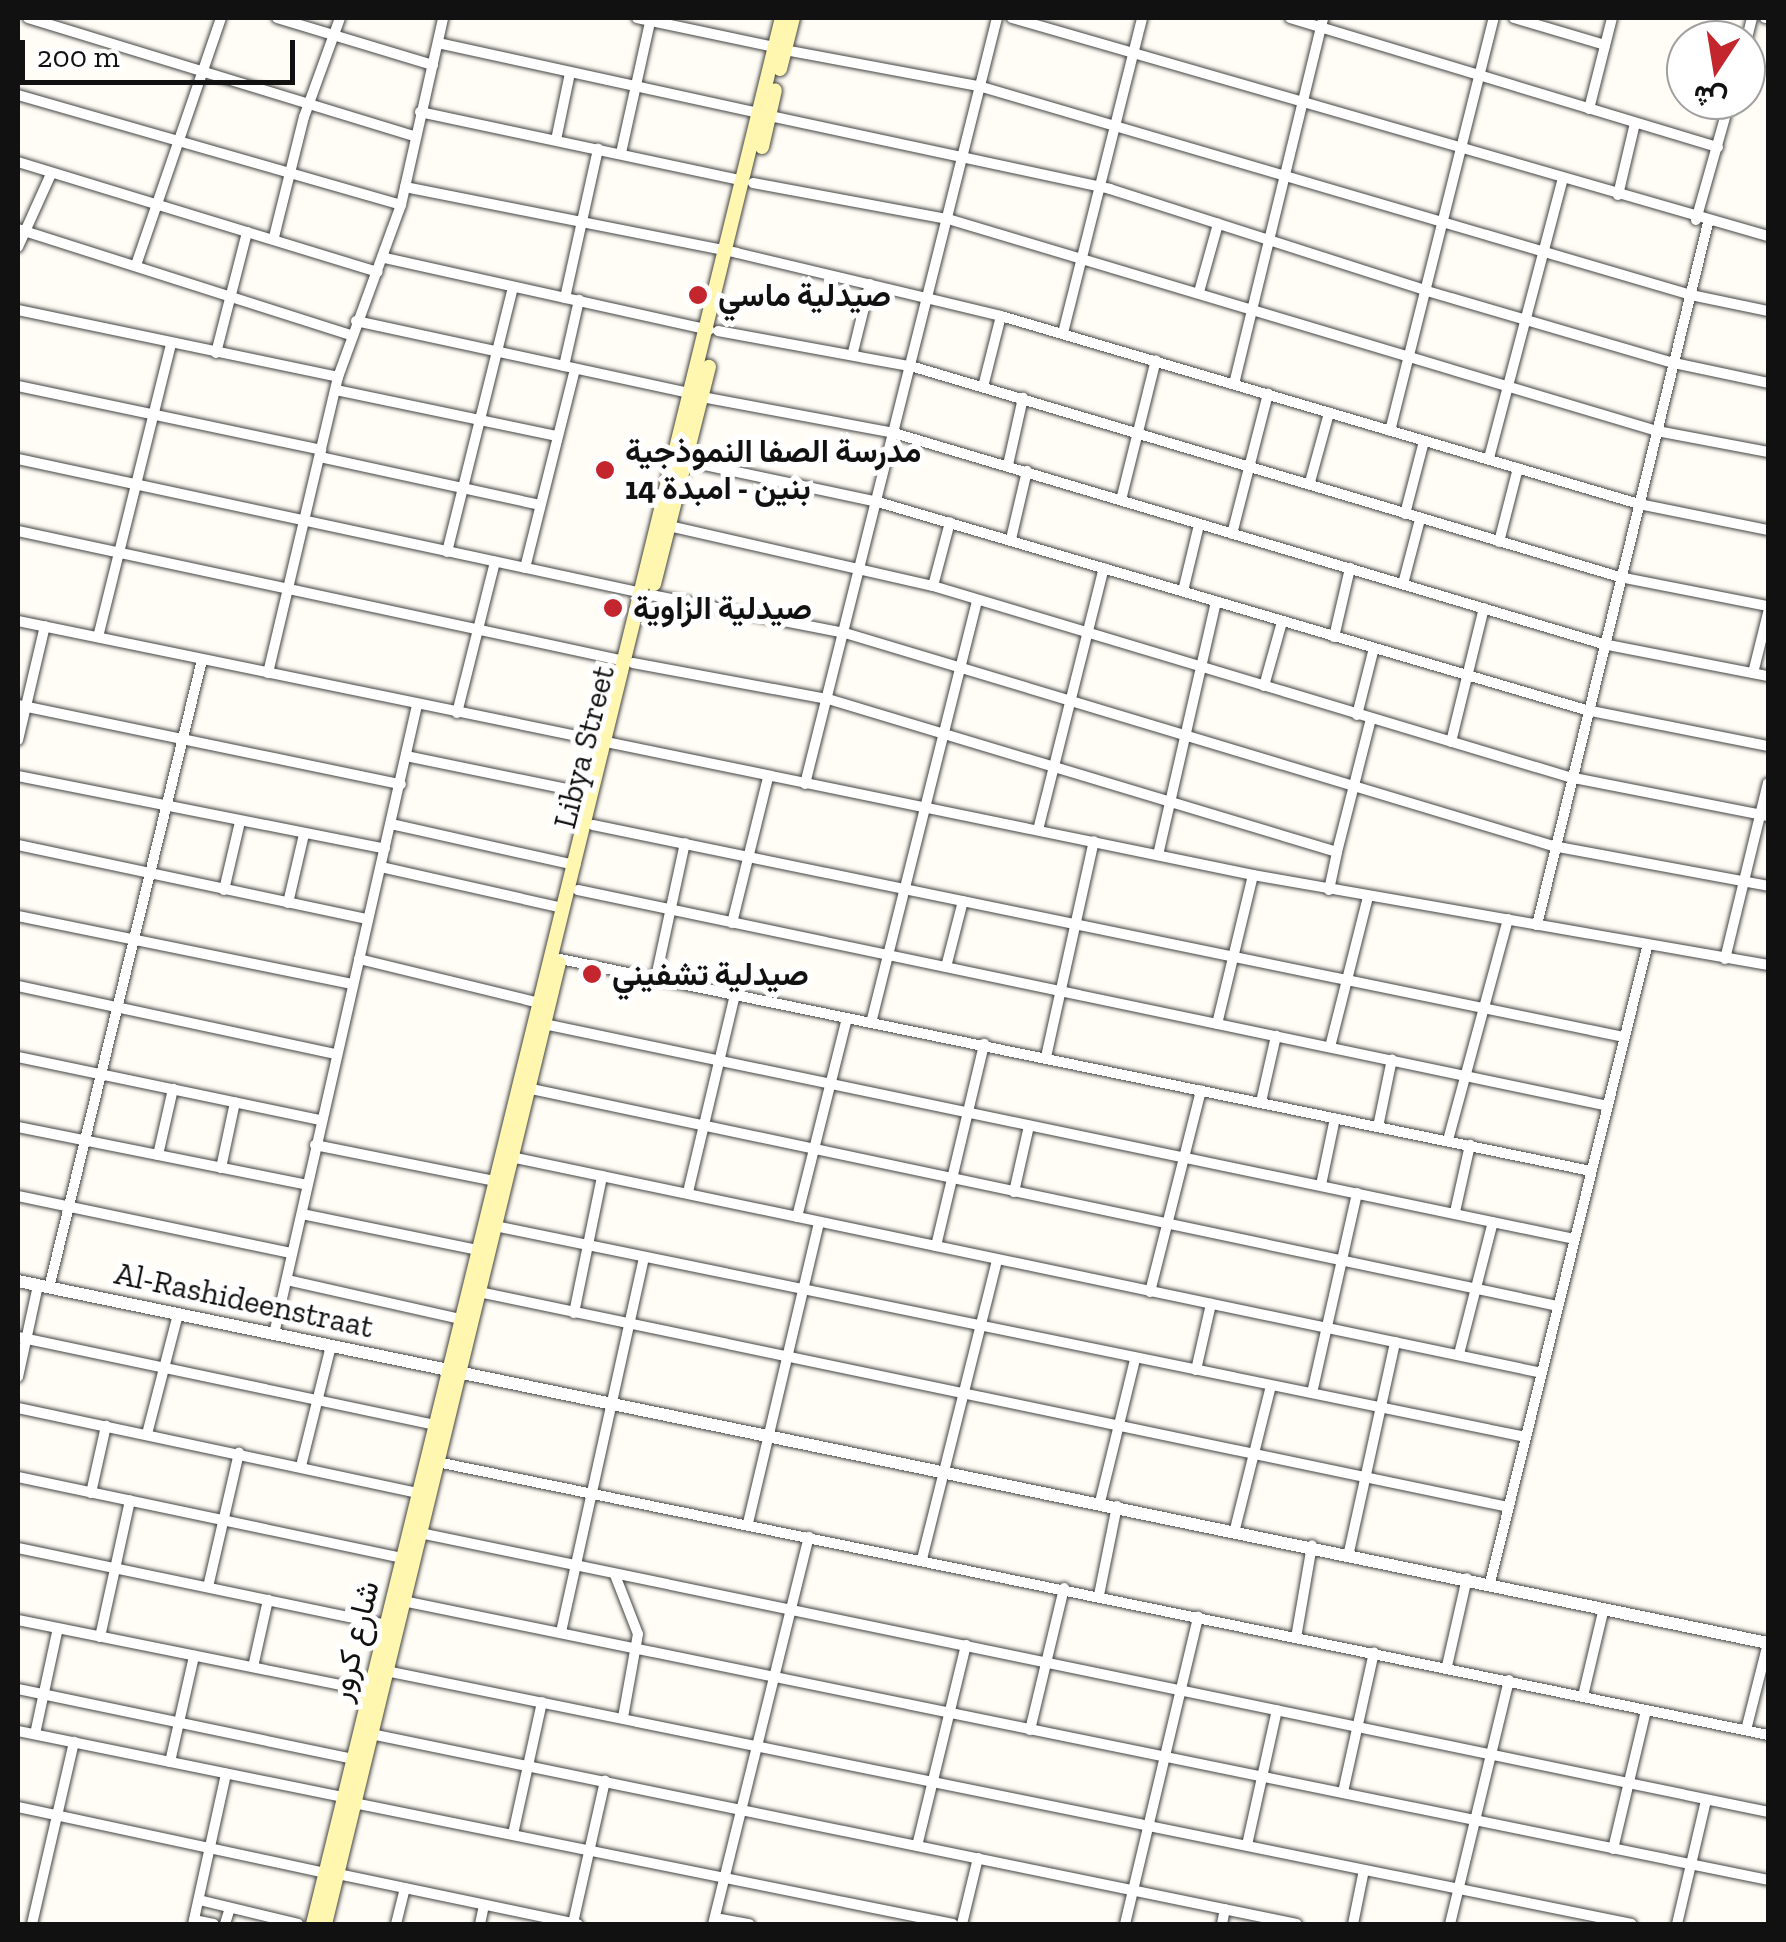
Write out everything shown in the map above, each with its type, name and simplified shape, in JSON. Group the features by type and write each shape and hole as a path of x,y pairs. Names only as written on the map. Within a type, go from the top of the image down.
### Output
{"main road":[{"name":"Libya Street","path":"646,594 669,526 780,48 782,18"},
{"name":"Libya Street","path":"780,48 793,18"},
{"name":"Libya Street","path":"523,1088 544,1024 578,890 634,640 680,469"},
{"name":"Libya Street","path":"453,1372 460,1319 523,1088 539,1003 591,794 609,745"},
{"name":"Libya Street","path":"453,1372 479,1292 511,1157 511,1135"},
{"name":"شارع كرور","path":"349,1800 353,1759 417,1493 453,1372"},
{"name":"شارع كرور","path":"325,1924 349,1800 371,1734 437,1462 440,1425"},
{"name":"شارع كرور","path":"313,1924 332,1874"}],"street":[{"path":"28,18 415,136"},
{"path":"136,265 220,18"},
{"path":"276,18 433,65"},
{"path":"274,237 309,105 340,18"},
{"path":"268,673 338,377 356,321 385,258 401,205 443,18"},
{"path":"637,18 982,88 1690,295 1768,311"},
{"path":"806,784 914,366 997,18"},
{"path":"1012,18 1702,222 1768,236"},
{"path":"1063,333 1142,18"},
{"path":"1290,18 1322,22 1718,148"},
{"path":"1390,430 1494,18"},
{"path":"1514,18 1605,45"},
{"path":"1588,109 1612,18"},
{"path":"622,153 651,19"},
{"path":"1234,384 1322,22"},
{"path":"438,43 964,153 1098,186 1427,291 1674,363 1768,383"},
{"path":"556,140 570,73"},
{"path":"18,95 401,205"},
{"path":"420,112 749,182 948,218 1657,431 1768,452"},
{"path":"1537,925 1586,710 1690,295 1725,120"},
{"path":"1618,195 1636,124"},
{"path":"565,298 598,148"},
{"path":"18,162 157,206 274,237 378,272"},
{"path":"18,248 22,230 51,174"},
{"path":"1489,458 1563,178"},
{"path":"405,187 732,252 1001,316 1639,504 1768,530"},
{"path":"1200,292 1218,224"},
{"path":"22,230 351,335"},
{"path":"216,353 247,232"},
{"path":"385,258 714,331 854,352 914,366 1620,578 1768,610 1753,673"},
{"path":"854,352 870,284"},
{"path":"446,552 513,288"},
{"path":"526,568 557,436 579,300"},
{"path":"18,310 338,377"},
{"path":"983,386 1001,316"},
{"path":"356,321 894,433 1603,644 1768,676"},
{"path":"98,637 171,344"},
{"path":"1121,500 1156,360"},
{"path":"18,386 155,413 540,505"},
{"path":"336,390 557,436"},
{"path":"1232,534 1268,394"},
{"path":"1008,466 1023,398"},
{"path":"1310,482 1329,413"},
{"path":"1405,514 1424,440"},
{"path":"18,460 845,633 1553,846 1768,886"},
{"path":"1499,542 1518,468"},
{"path":"680,469 878,502 1586,710 1768,746"},
{"path":"1011,539 1027,471"},
{"path":"1404,584 1420,519"},
{"path":"933,586 950,522"},
{"path":"1184,591 1199,525"},
{"path":"669,526 933,586 1570,777 1765,815"},
{"path":"18,531 629,662 828,699 1337,852"},
{"path":"457,714 495,562"},
{"path":"1038,830 1104,568"},
{"path":"1334,637 1350,568"},
{"path":"871,1023 977,600"},
{"path":"1158,855 1216,602"},
{"path":"1451,742 1484,608"},
{"path":"18,621 1252,875 1647,948 1768,965"},
{"path":"1264,686 1282,622"},
{"path":"18,740 22,706 45,626"},
{"path":"1357,715 1374,648"},
{"path":"18,1377 22,1338 44,1286 68,1206 202,660"},
{"path":"274,1334 417,705"},
{"path":"22,706 401,784"},
{"path":"1329,890 1372,720"},
{"path":"406,756 591,794"},
{"path":"18,776 385,849"},
{"path":"732,923 768,778"},
{"path":"1726,959 1765,815 1768,783"},
{"path":"224,890 240,822"},
{"path":"391,824 575,865"},
{"path":"593,825 1624,1037"},
{"path":"288,903 304,834"},
{"path":"1046,1057 1094,841"},
{"path":"656,977 685,843"},
{"path":"18,845 367,919"},
{"path":"380,867 563,908"},
{"path":"1217,1024 1252,875"},
{"path":"578,890 1608,1106"},
{"path":"1330,1047 1368,897"},
{"path":"946,967 963,900"},
{"path":"18,916 352,984"},
{"path":"1448,1140 1508,920"},
{"path":"1490,1582 1647,948"},
{"path":"358,958 539,1003"},
{"path":"560,958 1591,1171"},
{"path":"18,986 336,1054"},
{"path":"688,1192 736,994"},
{"path":"797,1217 847,1018"},
{"path":"544,1024 1574,1239"},
{"path":"1261,1102 1276,1036"},
{"path":"936,1246 984,1044"},
{"path":"18,1056 320,1120"},
{"path":"1378,1126 1392,1059"},
{"path":"523,1088 1558,1306"},
{"path":"158,1156 173,1089"},
{"path":"1150,1292 1201,1090"},
{"path":"222,1168 236,1102"},
{"path":"1321,1185 1335,1118"},
{"path":"1014,1192 1029,1126"},
{"path":"18,1127 307,1185"},
{"path":"315,1145 495,1180"},
{"path":"1455,1212 1470,1145"},
{"path":"511,1157 1542,1373"},
{"path":"574,1313 602,1176"},
{"path":"1312,1393 1357,1192"},
{"path":"18,1196 292,1253"},
{"path":"302,1214 478,1250"},
{"path":"748,1523 820,1222"},
{"path":"1459,1354 1493,1222"},
{"path":"495,1226 1526,1437"},
{"path":"561,1632 616,1400 644,1259"},
{"path":"922,1559 996,1260"},
{"path":"287,1280 460,1319"},
{"name":"Al-Rashideenstraat","path":"18,1281 453,1372 616,1400 1768,1643"},
{"path":"479,1292 1508,1507"},
{"path":"1196,1370 1211,1304"},
{"path":"146,1434 178,1314"},
{"path":"22,1338 440,1425"},
{"path":"1349,1552 1395,1342"},
{"path":"301,1466 330,1346"},
{"path":"1100,1502 1135,1359"},
{"path":"1235,1529 1271,1386"},
{"path":"18,1408 417,1493"},
{"path":"90,1493 106,1426"},
{"path":"208,1587 238,1454"},
{"path":"437,1462 1447,1666 1768,1735"},
{"path":"18,1477 402,1558"},
{"path":"100,1637 130,1500"},
{"path":"1099,1595 1118,1506"},
{"path":"420,1534 1768,1812"},
{"path":"749,1924 714,1921 809,1536"},
{"path":"1296,1638 1312,1545"},
{"path":"18,1548 385,1625"},
{"path":"615,1575 633,1613 638,1648 624,1717"},
{"path":"1447,1666 1467,1578"},
{"path":"1030,1730 1064,1588"},
{"path":"254,1667 268,1600"},
{"path":"403,1601 1768,1880"},
{"path":"1583,1696 1604,1608"},
{"path":"1125,1924 1198,1617"},
{"path":"18,1620 370,1690"},
{"path":"35,1734 58,1628"},
{"path":"1746,1730 1768,1643"},
{"path":"918,1846 966,1644"},
{"path":"1343,1792 1374,1652"},
{"path":"170,1762 194,1656"},
{"path":"386,1670 1459,1888 1587,1920 1632,1924"},
{"path":"1450,1924 1510,1680"},
{"path":"18,1689 353,1759"},
{"path":"514,1834 542,1702"},
{"path":"1247,1845 1277,1710"},
{"path":"1613,1849 1646,1710"},
{"path":"18,1731 954,1924"},
{"path":"371,1734 1297,1924"},
{"path":"32,1924 74,1742"},
{"path":"214,1924 193,1922 226,1774"},
{"path":"18,1807 575,1924 605,1782"},
{"path":"1677,1924 1706,1800"},
{"path":"962,1924 978,1858"},
{"path":"1353,1924 1364,1870"},
{"path":"396,1924 404,1888"},
{"path":"198,1900 263,1920 298,1924"},
{"path":"480,1924 484,1905"},
{"path":"225,1924 230,1908"},
{"path":"1222,1924 1225,1910"}],"place":[{"name":"صيدلية ماسي","path":"698,295"},
{"name":"مدرسة الصفا النموذجية بنين - امبدة 14","path":"605,470"},
{"name":"صيدلية الزاوية","path":"613,608"},
{"name":"صيدلية تشفيني","path":"592,974"}]}
